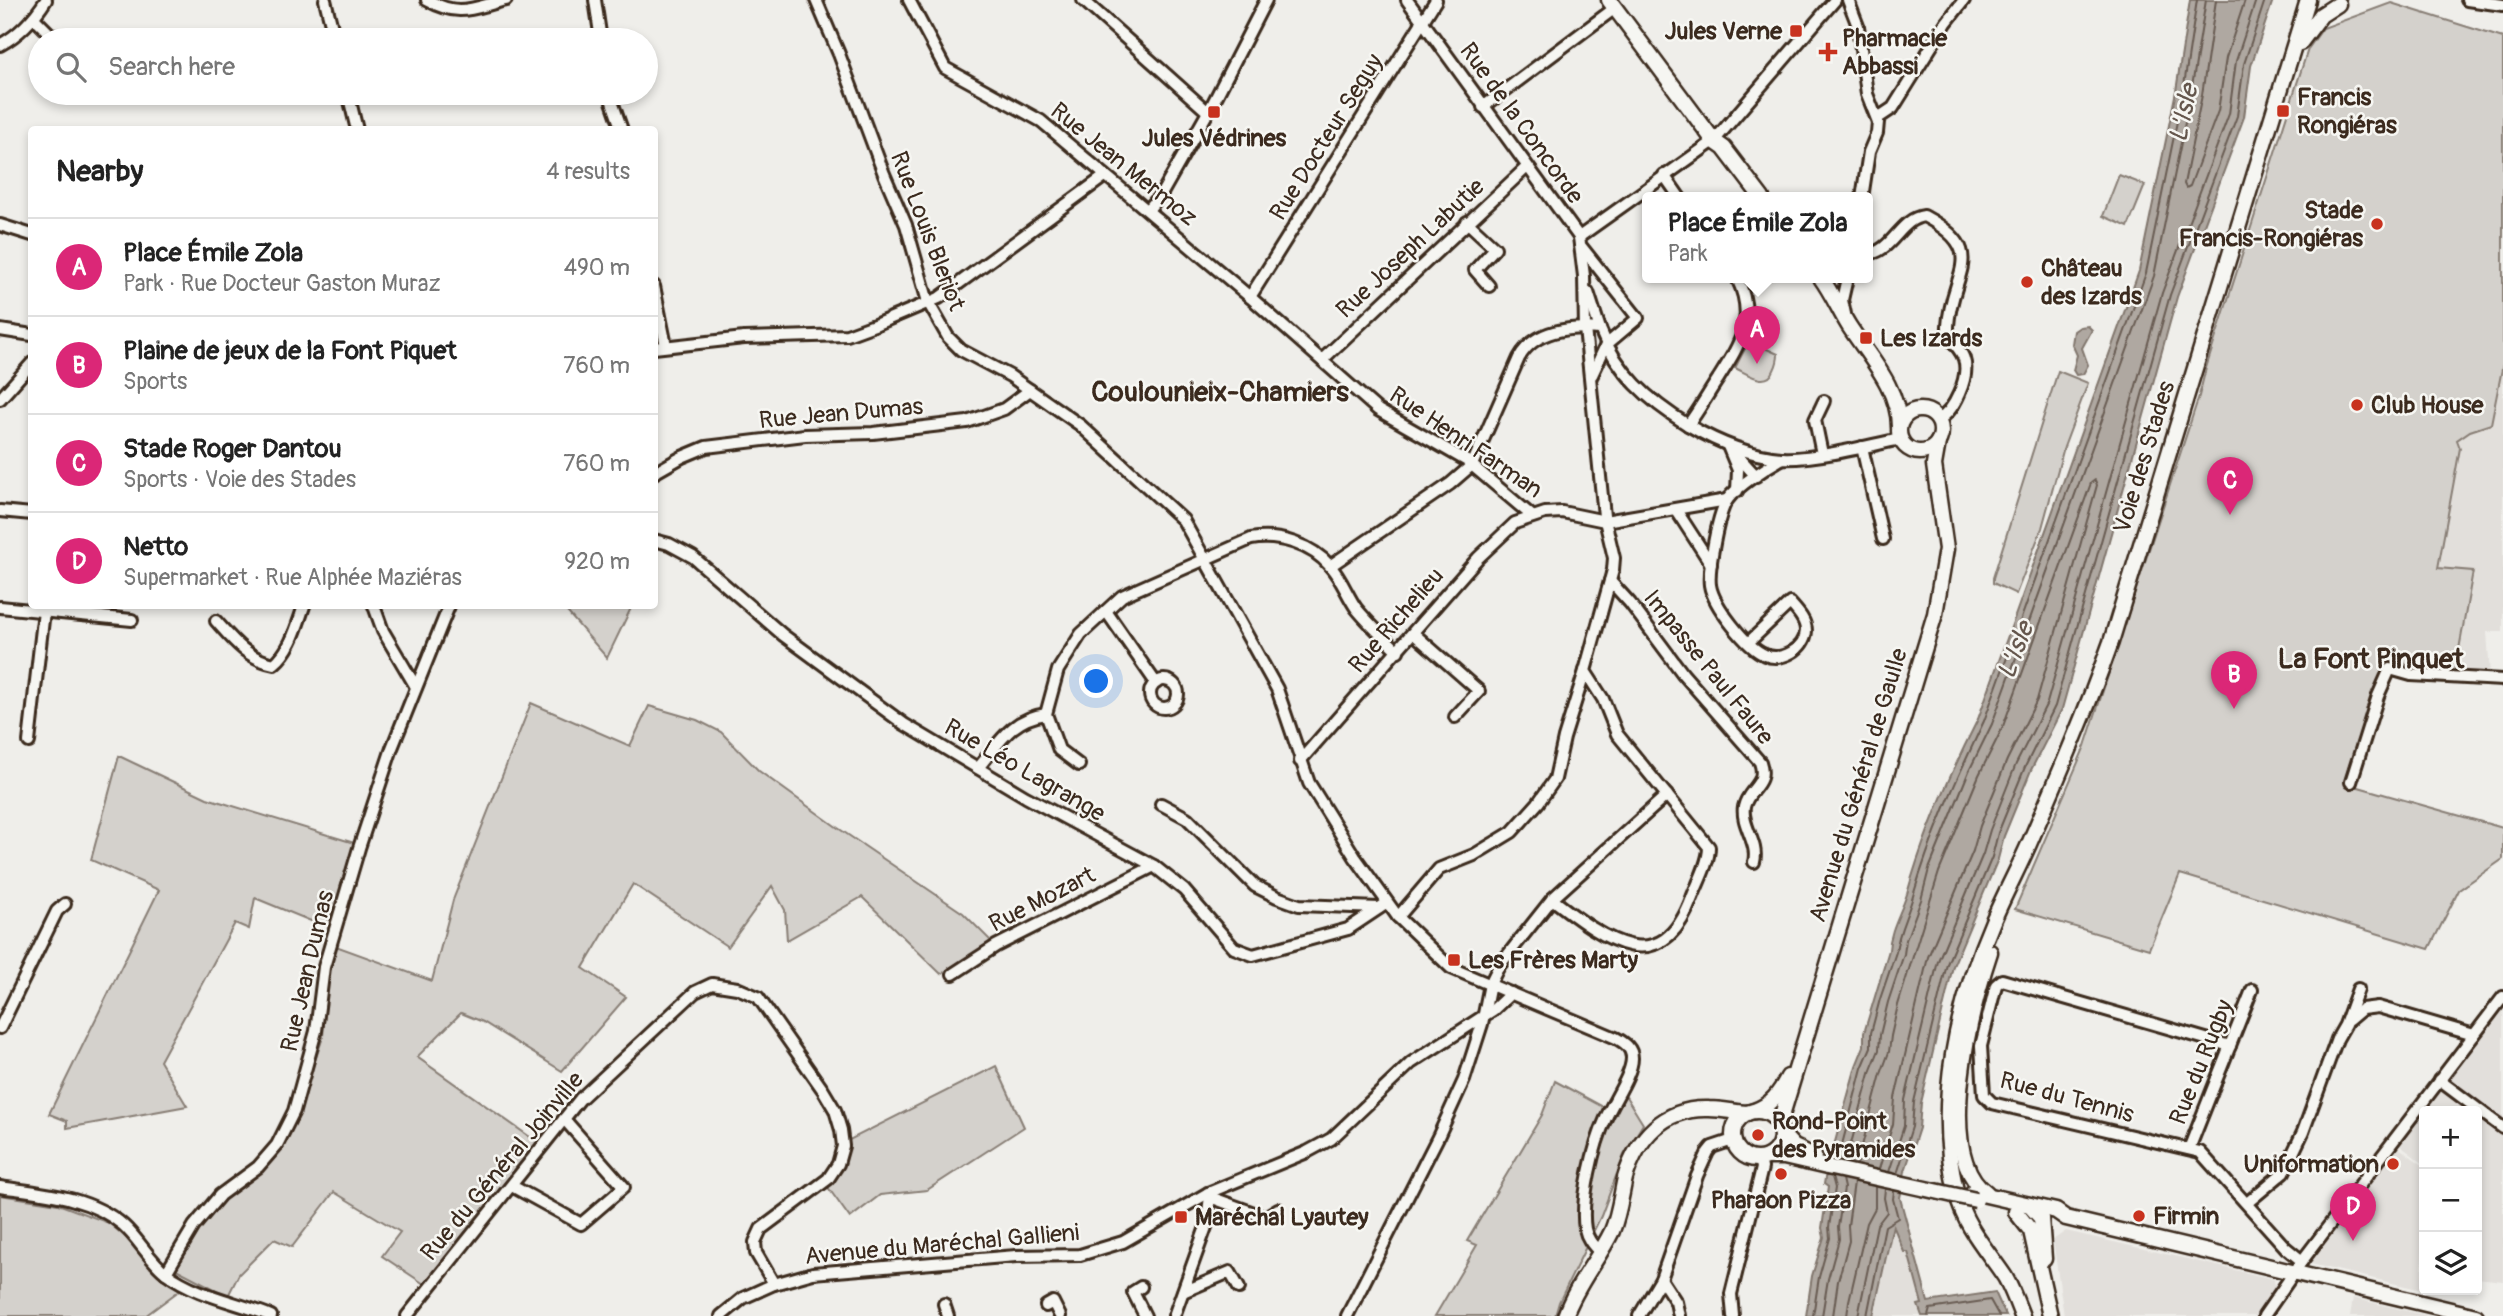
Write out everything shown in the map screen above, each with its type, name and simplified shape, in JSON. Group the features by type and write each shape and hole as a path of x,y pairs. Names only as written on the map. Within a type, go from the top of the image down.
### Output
{"main road":[{"name":"Voie des Stades","path":"2022,1316 2010,1286 1974,1235 1960,1206 1950,1155 1948,1110 1953,1058 1968,991 1993,921 2081,724 2111,642 2308,0"},
{"path":"2321,0 2342,2"},
{"name":"Voie des Stades","path":"2286,72 2311,26 2321,15 2342,2"},
{"path":"1612,4 1714,141 1718,153 1747,192"},
{"path":"1714,141 1724,148 1757,192"},
{"path":"1816,283 1847,323"},
{"name":"Avenue du Général de Gaulle","path":"1824,283 1883,376 1897,405 1903,439 1924,467 1943,520"},
{"name":"Avenue du Général de Gaulle","path":"1883,376 1920,410"},
{"path":"1920,410 1930,412 1938,420 1941,431 1938,442 1929,450 1916,452 1903,439 1906,415 1920,410"},
{"name":"Avenue du Général de Gaulle","path":"1780,1129 1798,1061 1935,614 1946,549 1934,465 1938,442"},
{"name":"Voie des Stades","path":"1994,1197 1975,1184 1965,1165 1959,1134 1962,1079 1981,985 2027,847"},
{"name":"Avenue du Général de Gaulle","path":"1750,1112 1777,1097 1798,1061"},
{"path":"1565,1316 1618,1215 1625,1180 1637,1149 1656,1126 1679,1112 1710,1109 1768,1114 1798,1150 1828,1164"},
{"path":"1694,1110 1709,1112 1730,1126 1740,1152 1753,1159 1784,1157 1828,1164 1975,1196 2054,1219 2297,1267 2476,1316"},
{"path":"1733,1136 1737,1121 1750,1112"},
{"path":"1763,1158 1777,1147 1780,1129"},
{"path":"1975,1196 1994,1197 2023,1209 2056,1211 2048,1226 2037,1233"},
{"path":"2023,1209 2037,1233 2050,1316"}],"street":[{"path":"0,45 13,38 34,18 46,0"},
{"path":"325,0 332,28"},
{"path":"427,0 446,10 459,11 506,0"},
{"path":"595,0 599,28"},
{"name":"Rue Louis Bleriot","path":"816,0 906,225 928,302 948,337 961,350 1010,376 1080,425 1183,520 1277,689 1309,783 1383,906 1451,968 1616,1038 1632,1051 1629,1070 1605,1119 1591,1164 1585,1229 1589,1240 1599,1252"},
{"name":"Rue Jean Mermoz","path":"909,0 945,68 1041,121 1322,360"},
{"path":"1083,0 1208,112"},
{"name":"Rue de la Concorde","path":"1407,0 1638,318 1606,345"},
{"name":"Rue Docteur Seguy","path":"1250,297 1436,0"},
{"path":"1642,192 1714,141 1835,0"},
{"path":"1847,0 1858,26 1867,94 1878,118 1863,192"},
{"path":"1878,118 1893,108 1946,23 1964,0"},
{"path":"2467,0 2503,5"},
{"path":"1148,210 1162,193 1208,112 1263,1"},
{"path":"1483,107 1612,4"},
{"path":"34,18 44,28"},
{"path":"351,105 356,126"},
{"path":"613,105 621,126"},
{"name":"Rue Joseph Labutie","path":"1322,360 1527,167"},
{"path":"1664,175 1676,192"},
{"path":"658,327 660,347 744,338 847,335 939,298 1105,176"},
{"path":"1398,917 1439,869 1474,855 1513,832 1555,779 1614,558 1605,521 1580,241 1642,192"},
{"path":"1873,252 1882,250 1911,219 1924,216 1952,235 1960,246 1963,256 1962,271 1948,326 1950,338 1962,354 1966,368 1953,407 1938,420"},
{"path":"1467,222 1495,248 1475,270 1489,286"},
{"path":"0,225 28,234"},
{"path":"1584,276 1606,345 1618,365 1661,408 1728,446 1783,458 1822,454 1903,439"},
{"path":"1688,425 1738,348 1746,328 1746,309 1739,283"},
{"path":"1846,283 1842,300 1847,323"},
{"path":"1330,566 1450,484 1472,465 1523,351 1530,343 1558,331 1600,329"},
{"path":"0,330 28,334"},
{"path":"1592,375 1606,345"},
{"name":"Rue Henri Farman","path":"1322,360 1392,419 1472,465 1532,516 1562,512 1605,521 1727,500"},
{"path":"0,399 28,368"},
{"name":"Rue Jean Dumas","path":"658,471 706,447 805,435 873,433 967,422 1004,409 1030,390"},
{"path":"1822,454 1815,421 1824,401"},
{"path":"1728,446 1756,476"},
{"path":"1728,446 1738,470 1738,491"},
{"path":"1862,447 1883,539"},
{"path":"1749,642 1790,603 1803,619 1806,632 1798,647 1787,655 1777,658 1763,655 1749,642 1727,621 1710,586 1714,540 1727,500 1783,458"},
{"path":"1676,510 1711,564"},
{"path":"0,511 28,514"},
{"name":"Rue Richelieu","path":"1300,761 1503,533 1515,523 1532,516"},
{"path":"1079,765 1059,750 1046,714 1058,670 1081,634 1122,597 1251,539 1265,536 1294,543 1309,550 1330,566 1367,621 1398,651"},
{"name":"Rue Léo Lagrange","path":"658,541 693,557 783,635 904,724 1154,866 1184,890 1234,948 1253,955 1348,929 1383,906"},
{"name":"Impasse Paul Faure","path":"1610,581 1630,603 1682,674 1760,762 1763,772 1761,780 1745,804 1744,814 1756,854 1754,862"},
{"path":"0,607 132,620"},
{"path":"216,621 243,650 261,662 274,664 282,657 303,609"},
{"path":"375,609 383,631 416,687"},
{"name":"Rue Jean Dumas","path":"166,1273 194,1226 220,1195 258,1167 268,1156 290,1120 316,1031 328,953 392,748 448,609"},
{"path":"29,741 44,611"},
{"path":"1105,611 1156,683"},
{"path":"1413,633 1479,691 1455,717"},
{"path":"2351,782 2378,696 2390,669 2411,675 2503,680"},
{"path":"1552,899 1590,928 1616,942 1634,947 1650,946 1668,937 1684,921 1710,851 1707,842 1617,734 1603,699 1586,671"},
{"path":"978,768 1016,724 1030,716 1046,714"},
{"path":"1347,1316 1464,1080 1484,1016 1490,984 1499,966 1552,899 1667,794"},
{"path":"1161,804 1187,818 1255,886 1277,897 1299,905 1383,906"},
{"name":"Rue Mozart","path":"953,974 996,946 1154,866"},
{"path":"0,1028 57,911 65,904"},
{"name":"Rue du Tennis","path":"2189,1149 1992,1103 1984,1095 1981,1046 1996,985 2002,980 2230,1046"},
{"name":"Rue du Général Joinville","path":"407,1316 580,1099 695,992 712,984 737,988 758,997 835,1110 841,1130 843,1146 838,1164 828,1180 761,1229 755,1242 756,1253 774,1284"},
{"path":"2247,1203 2284,1172 2303,1132 2358,989"},
{"name":"Rue du Rugby","path":"2189,1149 2252,990"},
{"name":"Avenue du Maréchal Gallieni","path":"721,1316 743,1298 774,1284 813,1273 1016,1256 1080,1255 1123,1242 1209,1195 1331,1139 1399,1073 1484,1016 1511,993"},
{"path":"2264,1316 2297,1267 2503,997"},
{"path":"2345,1025 2362,1009 2378,1007 2474,1035"},
{"path":"2439,1080 2503,1128"},
{"path":"512,1186 581,1224 624,1187 564,1119"},
{"path":"1639,1316 1661,1279 1707,1152 1733,1136"},
{"path":"2189,1149 2200,1152 2247,1203 2286,1248 2297,1267"},
{"path":"1733,1316 1731,1294 1763,1158"},
{"path":"0,1187 54,1194 87,1204 121,1224 166,1273 219,1298 271,1316"},
{"path":"1174,1316 1206,1227 1209,1195 1265,1217 1278,1209"},
{"path":"1183,1292 1230,1272 1239,1288"},
{"path":"1661,1279 1676,1303 1679,1316"},
{"path":"1141,1287 1133,1292 1145,1316"},
{"path":"1046,1306 1053,1302 1060,1316"},
{"path":"944,1304 948,1316"}],"shaded area":[{"path":"2391,3 2503,38 2503,364 2491,424 2470,431 2457,440 2460,448 2438,568 2473,571 2455,672 2419,671 2388,655 2348,784 2503,828 2503,859 2459,890 2429,949 2180,874 2149,949 2015,909 2085,746 2308,49 2323,28"},
{"path":"2119,175 2145,185 2128,227 2103,216"},
{"path":"1749,341 1778,354 1771,376 1756,378 1735,368"},
{"path":"2503,364 2503,632 2487,632 2490,675 2455,672 2473,571 2438,568 2460,448 2457,440 2470,431 2491,424"},
{"path":"2058,371 2088,383 2064,447 2042,528 2016,594 1993,583 1993,578"},
{"path":"565,609 631,609 607,658"},
{"path":"531,703 630,746 649,706 697,720 721,732 759,771 963,913 992,942 941,974 862,897 787,940 785,910 772,886 728,947 633,884 583,968 626,997 562,1071 483,1022 461,1013 417,1057 537,1142 424,1284 382,1256 400,1232 334,1192 292,1247 274,1239 239,1274 228,1296 176,1269 207,1218 229,1193 269,1164 293,1125 323,1037 327,980 336,946 432,981 453,900"},
{"path":"119,756 207,798 354,843 335,906 323,926 255,898 249,929 235,923 160,1061 187,1106 67,1128 67,1121 49,1114 159,890 91,860"},
{"path":"2503,1006 2503,1281 2482,1279 2482,1106 2427,1106"},
{"path":"996,1066 1024,1127 927,1190 880,1195 850,1218 827,1186 842,1166 847,1141"},
{"path":"1555,1081 1616,1114 1625,1095 1643,1124 1624,1155 1601,1216 1559,1302 1555,1316 1435,1316 1477,1245 1467,1241 1542,1115"},
{"path":"2419,1116 2419,1160 2398,1144"},
{"path":"2395,1145 2419,1162 2419,1289 2311,1264 2314,1254"},
{"path":"0,1195 58,1204 109,1223 131,1242 157,1274 180,1290 145,1316 0,1316"},
{"path":"1893,1224 1904,1251 1908,1251 1922,1304 1918,1306 1922,1316 1873,1316"},
{"path":"2066,1231 2274,1279 2275,1287 2255,1316 2064,1316 2053,1240"},
{"path":"2353,1298 2429,1316 2350,1316"}],"water":[{"name":"L'Isle","path":"2190,0 2273,0 2251,66 2244,117 2177,297 2062,709 2031,770 2004,836 1998,859 1953,966 1921,1103 1919,1128 1905,1171 1900,1198 1928,1302 1995,1292 2006,1316 1922,1316 1918,1305 1922,1304 1908,1252 1904,1252 1893,1225 1873,1316 1806,1316 1812,1276 1824,1237 1822,1228 1828,1187 1824,1184 1825,1178 1864,1046 1864,1033 1894,929 1938,805 1978,719 2139,271 2176,91"},
{"path":"2088,326 2092,330 2082,348 2088,365 2083,374 2076,375 2073,370 2077,355 2072,344 2074,331"}],"place":[{"name":"Jules Verne","path":"1796,31"},
{"name":"Pharmacie Abbassi","path":"1828,52"},
{"name":"Francis Rongiéras","path":"2283,111"},
{"name":"Jules Védrines","path":"1214,112"},
{"name":"Stade Francis-Rongiéras","path":"2377,224"},
{"name":"Château des Izards","path":"2027,282"},
{"name":"Les Izards","path":"1866,338"},
{"name":"Place Émile Zola","path":"1757,364"},
{"name":"Club House","path":"2357,405"},
{"name":"Stade Roger Dantou","path":"2230,515"},
{"name":"Plaine de jeux de la Font Piquet","path":"2234,709"},
{"name":"Les Frères Marty","path":"1454,960"},
{"name":"Rond-Point des Pyramides","path":"1758,1135"},
{"name":"Uniformation","path":"2393,1164"},
{"name":"Pharaon Pizza","path":"1781,1174"},
{"name":"Firmin","path":"2139,1216"},
{"name":"Maréchal Lyautey","path":"1181,1217"},
{"name":"Netto","path":"2353,1241"}],"district":[{"name":"Coulounieix-Chamiers","path":"1220,391"},
{"name":"La Font Pinquet","path":"2371,658"}]}
